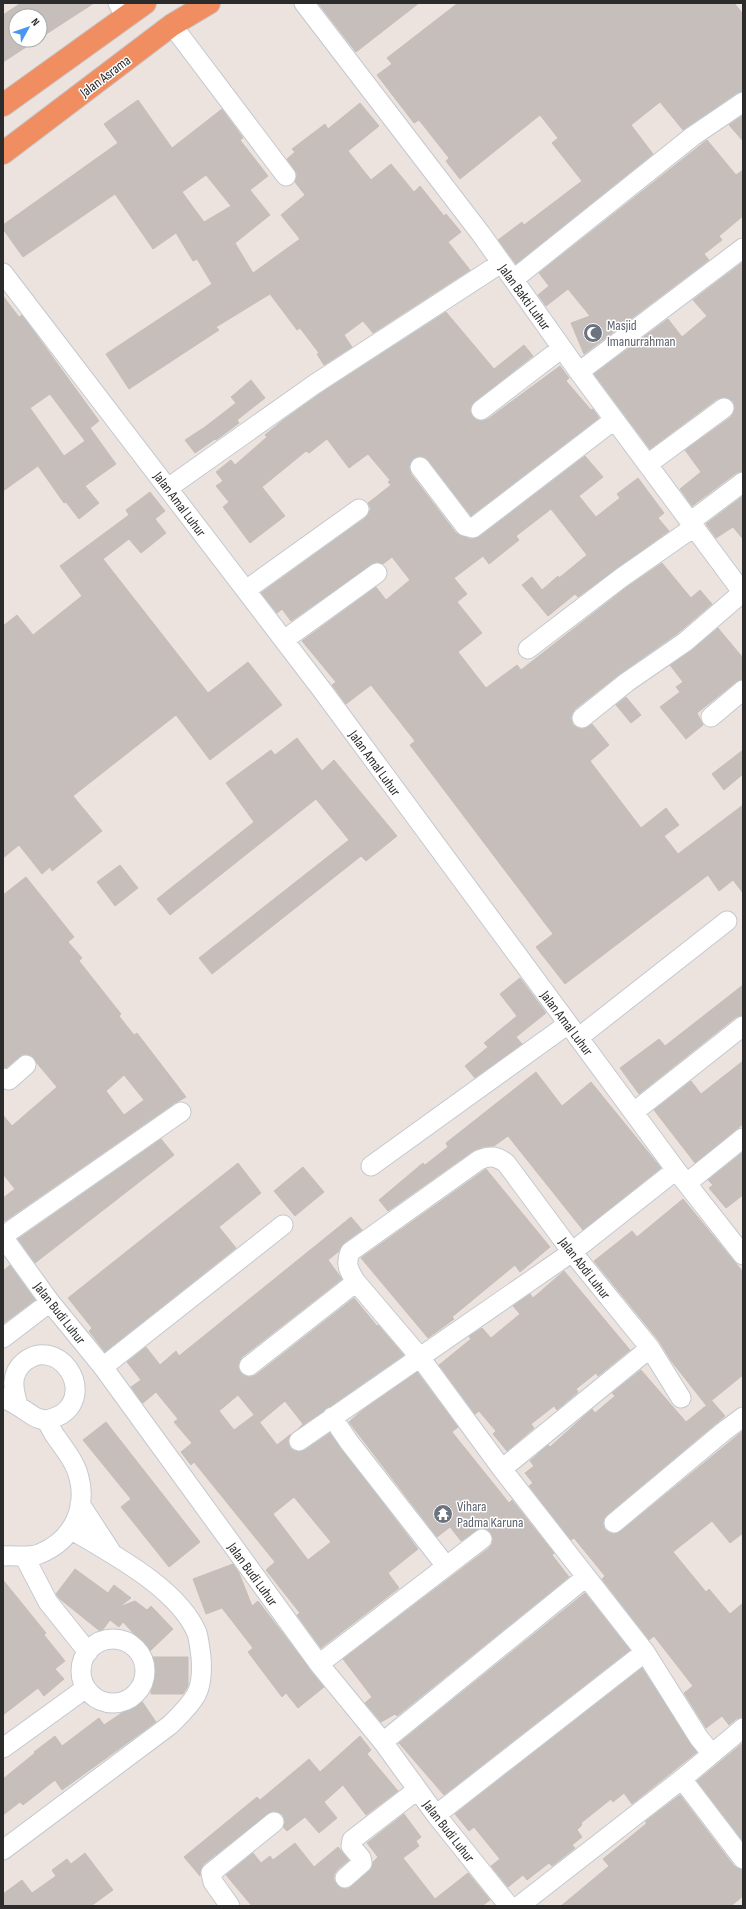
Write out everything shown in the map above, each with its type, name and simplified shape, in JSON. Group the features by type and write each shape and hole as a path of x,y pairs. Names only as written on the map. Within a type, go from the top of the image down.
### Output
{"highway":[{"path":"3,105 122,10 144,3"},
{"name":"Jalan Asrama","path":"3,153 172,25 209,3"}],"street":[{"name":"Jalan Bakti Luhur","path":"304,3 481,234 614,420 743,592"},
{"path":"172,25 286,176"},
{"path":"514,279 693,136 743,102"},
{"path":"579,372 743,248"},
{"path":"168,488 315,384 501,263"},
{"name":"Jalan Amal Luhur","path":"3,273 284,640 681,1176 743,1255"},
{"path":"480,410 562,348"},
{"path":"648,464 724,408"},
{"path":"420,468 465,526 472,528 614,420"},
{"path":"528,649 692,525 743,482"},
{"path":"246,590 359,509"},
{"path":"284,640 377,573"},
{"path":"582,718 627,682 685,642 743,592"},
{"path":"711,716 743,690"},
{"path":"371,1166 573,1031 727,921"},
{"path":"634,1112 743,1026"},
{"path":"3,1078 9,1080 26,1065"},
{"path":"3,1236 181,1112"},
{"path":"299,1441 419,1356 681,1176 743,1138"},
{"name":"Jalan Abdi Luhur","path":"356,1282 348,1271 347,1265 350,1252 479,1160 488,1156 498,1158 506,1163 572,1252 650,1348 681,1398"},
{"path":"103,1367 283,1225"},
{"name":"Jalan Budi Luhur","path":"3,1236 50,1302 103,1367 319,1664 383,1742 436,1815 509,1906"},
{"path":"249,1366 356,1282 419,1356 502,1469 644,1652 699,1738 712,1754"},
{"path":"3,1338 50,1302"},
{"path":"502,1469 650,1348"},
{"path":"43,1355 58,1359 72,1372 75,1381 75,1391 68,1408 56,1417 45,1421 36,1418 10,1401 13,1382 17,1370 21,1365 34,1356 43,1355"},
{"path":"332,1417 349,1442 446,1566"},
{"path":"614,1523 717,1437 743,1418"},
{"path":"3,1556 39,1554 54,1546 72,1530 80,1504 80,1482 76,1469 45,1421"},
{"path":"80,1504 113,1555"},
{"path":"3,1850 170,1725 188,1706 196,1694 201,1678 202,1665 197,1633 182,1609 165,1591 113,1555 72,1530"},
{"path":"319,1664 482,1539"},
{"path":"24,1556 48,1602 88,1652"},
{"path":"383,1742 586,1577"},
{"path":"104,1640 120,1640 132,1645 140,1654 145,1670 142,1686 130,1698 123,1702 106,1702 92,1694 86,1688 81,1672 82,1664 88,1652 96,1644 104,1640"},
{"path":"436,1815 644,1652"},
{"path":"3,1748 86,1688"},
{"path":"519,1906 682,1779 743,1728"},
{"path":"682,1779 743,1859"},
{"path":"345,1878 362,1863 361,1858 351,1846 352,1840 417,1790"},
{"path":"230,1906 213,1882 211,1872 274,1822"}],"building":[{"path":"21,3 94,3 48,33 48,8 14,8"},
{"path":"318,3 419,3 356,52"},
{"path":"458,3 734,3 743,14 743,91 737,93 683,130 660,102 631,125 653,154 516,264 498,240 522,222 524,225 582,181 552,143 558,138 540,115 460,179 446,161 449,158 419,120 414,123 377,75 392,64 387,58"},
{"path":"8,12 8,48 25,48 3,62 3,15"},
{"path":"138,100 172,148 222,109 243,138 240,140 268,176 250,190 270,215 235,243 253,273 300,239 281,215 305,195 295,182 297,174 287,159 295,152 292,149 325,124 328,129 360,103 379,126 348,151 371,180 391,164 414,192 420,186 444,216 446,214 461,232 448,242 470,270 373,333 363,321 344,335 352,347 324,365 317,354 319,353 300,328 297,330 270,294 216,327 219,330 129,389 106,354 212,284 197,259 193,261 176,233 153,249 115,194 23,257 3,229 3,225 118,143 104,124","holes":["206,175 231,206 204,222 182,192"]},
{"path":"743,115 743,141 729,125"},
{"path":"707,140 736,175 743,170 743,216 719,236 722,240 704,254 709,260 584,354 571,323 590,316 568,289 546,306 538,295 549,286 539,273"},
{"path":"743,262 743,471 736,473 692,506 680,489 701,472 685,450 731,417 735,407 733,401 723,397 717,399 650,449 594,374 668,319 682,337 707,316 693,300"},
{"path":"3,296 19,317 22,315 99,421 90,428 116,464 85,486 99,503 79,519 66,502 64,503 38,466 3,491","holes":["50,394 85,441 64,456 30,408"]},
{"path":"446,312 494,369 524,345 533,356 474,402 471,406 470,412 476,420 482,421 488,419 560,366 569,378 566,381 591,410 593,409 599,418 471,516 428,460 419,456 413,459 409,468 411,474 456,533 470,539 479,537 585,456 603,477 579,496 596,517 620,498 617,494 638,478 664,513 658,518 669,531 578,597 575,594 548,616 522,585 532,577 542,590 558,576 559,578 587,555 551,509 516,536 519,540 489,564 483,556 454,578 467,594 457,602 482,633 458,652 486,688 517,665 521,670 627,587 662,563 691,598 700,590 712,604 678,633 621,673 575,709 571,719 573,725 578,728 584,729 592,724 609,745 590,761 641,828 666,808 679,825 664,836 678,854 743,805 743,893 733,880 719,891 708,875 565,984 536,947 553,934 410,745 415,741 371,685 346,704 332,685 336,682 302,641 376,587 386,600 410,580 392,557 383,564 376,562 291,621 282,609 277,613 261,593 365,518 371,509 368,503 391,485 388,482 390,480 368,454 349,468 327,439 309,453 306,451 262,487 285,516 250,543 223,507 229,502 216,486 223,481 216,472 231,460 235,465 267,437 265,435 282,421 321,393"},
{"path":"251,380 265,398 237,420 239,423 195,453 185,440 205,427 236,403 231,397"},
{"path":"150,492 165,511 155,519 166,533 141,553 129,539 103,559 208,693 248,662 282,705 210,760 176,715 73,796 102,831 52,871 50,867 42,874 19,845 3,858 3,626 17,615 33,635 82,596 60,566 129,515 126,510"},
{"path":"743,496 743,539 733,527 716,538 706,524"},
{"path":"718,628 743,658 743,679 736,682 697,713 703,725 686,739 660,707 680,692 676,687 683,682 670,665 692,650"},
{"path":"626,697 641,715 631,723 616,705"},
{"path":"297,738 322,771 334,760 397,836 366,861 361,856 212,974 199,958 349,840 316,799 170,915 157,899 254,822 226,783 271,750 275,755"},
{"path":"743,750 743,774 724,790 712,774"},
{"path":"120,865 138,888 115,906 97,882"},
{"path":"26,877 74,937 68,942 82,958 79,961 121,1014 119,1016 134,1035 137,1033 186,1097 175,1103 5,1221 3,1219 3,1198 15,1189 3,1174 3,1115 12,1126 57,1087 30,1055 23,1054 6,1068 3,1067 3,895","holes":["124,1075 144,1100 124,1115 106,1091"]},
{"path":"520,978 546,1013 516,1037 522,1044 475,1078 465,1066 488,1047 484,1043 517,1016 500,994"},
{"path":"743,985 743,1015 736,1017 639,1094 620,1068 659,1039 665,1046"},
{"path":"743,1061 743,1124 695,1163 654,1110 691,1081 701,1094"},
{"path":"536,1072 562,1106 591,1082 661,1168 583,1230 508,1136 494,1146 483,1147 473,1151 388,1211 379,1200 423,1163 425,1165 448,1147 446,1143"},
{"path":"161,1139 174,1155 35,1263 18,1239"},
{"path":"743,1152 743,1195 726,1208 709,1188 713,1185 708,1180"},
{"path":"238,1163 261,1193 219,1227 236,1248 105,1352 89,1331 92,1328 68,1298"},
{"path":"303,1167 324,1192 295,1216 274,1191"},
{"path":"486,1169 550,1247 520,1272 515,1265 452,1317 454,1319 428,1338 361,1258"},
{"path":"683,1199 743,1272 743,1375 706,1405 672,1362 659,1341 594,1261 632,1231 637,1237"},
{"path":"351,1217 362,1230 344,1243 338,1252 328,1260 342,1279 242,1357 238,1368 245,1376 251,1377 256,1375 354,1298 404,1355 298,1429 303,1424 285,1401 260,1422 238,1395 219,1411 234,1430 254,1415 277,1445 291,1434 288,1442 290,1448 295,1451 305,1450 330,1433 418,1549 388,1573 399,1588 321,1648 297,1615 300,1613 266,1570 275,1562 194,1462 191,1465 181,1452 192,1443 174,1422 178,1419 156,1392 143,1403 131,1387 141,1380 127,1362 146,1347 160,1365 176,1351 179,1356","holes":["294,1497 331,1542 308,1560 273,1514"]},
{"path":"10,1265 35,1300 4,1323 3,1271"},
{"path":"564,1271 630,1350 598,1376 596,1373 576,1389 578,1392 557,1410 554,1406 531,1424 534,1428 507,1451 493,1434 496,1431 479,1411 475,1414 439,1365 471,1339 469,1336 482,1328 491,1338 520,1314 513,1306 530,1294 533,1298"},
{"path":"641,1370 686,1422 712,1401 725,1416 607,1515 603,1524 605,1530 610,1533 615,1534 621,1531 743,1431 743,1533 730,1543 712,1521 673,1552 706,1592 709,1589 730,1614 743,1603 743,1717 736,1719 729,1725 722,1716 706,1728 684,1693 693,1686 654,1636 649,1640 602,1579 605,1576 574,1538 571,1540 529,1486 533,1483 525,1473 534,1466 530,1461 548,1445 550,1447 592,1409 595,1413 615,1396 612,1393"},
{"path":"417,1372 458,1427 452,1432 509,1503 512,1500 554,1553 552,1555 569,1577 397,1716 395,1714 381,1722 365,1703 372,1697 343,1659 489,1548 492,1544 493,1538 490,1532 481,1528 461,1541 450,1527 437,1537 349,1422 364,1409"},
{"path":"106,1422 200,1542 169,1567 121,1507 131,1499 83,1440"},
{"path":"233,1564 239,1573 252,1606 258,1601 324,1687 298,1708 286,1693 282,1697 248,1652 253,1648 222,1608 206,1614 193,1579"},
{"path":"75,1569 108,1593 114,1585 131,1598 119,1607 135,1601 147,1610 151,1606 173,1629 150,1651 123,1622 119,1627 110,1620 101,1632 60,1599 56,1594"},
{"path":"3,1580 46,1633 44,1635 65,1661 55,1669 64,1679 44,1696 38,1688 3,1715"},
{"path":"585,1593 630,1650 444,1795 399,1743"},
{"path":"152,1657 188,1657 188,1686 183,1694 151,1694"},
{"path":"642,1668 697,1752 632,1804 624,1793 613,1802 611,1799 581,1823 582,1825 577,1830 582,1837 572,1845 575,1848 552,1866 549,1863 527,1880 523,1875 508,1887 491,1866 500,1859 474,1827 469,1831 455,1814"},
{"path":"141,1700 156,1722 62,1790 55,1780 23,1805 20,1802 3,1815 3,1779 35,1753 34,1752 55,1736 62,1746 99,1718 104,1725"},
{"path":"360,1736 371,1750 367,1754 398,1791 366,1815 343,1785 324,1802 337,1818 319,1833 305,1817 287,1831 283,1827 285,1821 283,1815 272,1811 204,1864 201,1869 200,1876 184,1857 257,1797 260,1800 309,1759 320,1772"},
{"path":"743,1743 743,1841 697,1781"},
{"path":"680,1795 734,1866 743,1870 743,1896 731,1906 561,1906 609,1866 603,1859 646,1824 646,1821"},
{"path":"404,1814 421,1837 416,1841 419,1846 403,1858 435,1899 468,1873 490,1900 482,1906 252,1906 226,1875 253,1853 261,1863 270,1856 273,1860 295,1843 314,1867 338,1847 349,1860 337,1870 334,1875 334,1881 341,1888 348,1889 369,1871 373,1862 378,1857 367,1843"},
{"path":"85,1853 113,1890 91,1906 3,1906 3,1894 22,1880 32,1893 56,1876 52,1870 67,1859 71,1864"}],"place":[{"name":"Masjid Imanurrahman","path":"593,333"},
{"name":"Vihara Padma Karuna","path":"443,1514"}]}
